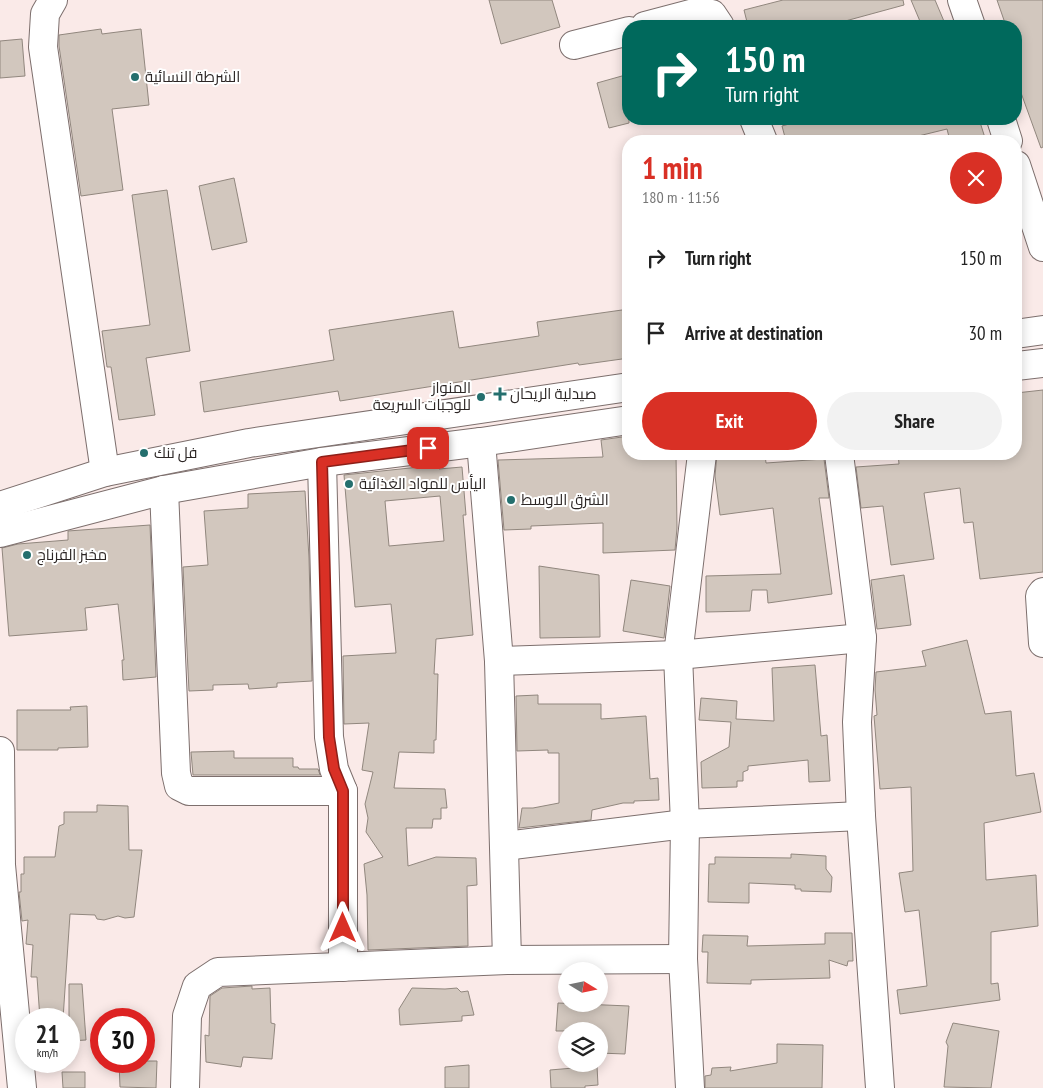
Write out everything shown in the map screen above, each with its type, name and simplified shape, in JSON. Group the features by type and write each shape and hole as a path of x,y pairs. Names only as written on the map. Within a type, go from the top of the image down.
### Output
{"street":[{"path":"53,0 45,14 43,48 105,472"},
{"path":"962,0 969,20"},
{"path":"668,20 698,12 712,14 716,20"},
{"path":"574,45 622,33"},
{"path":"1022,183 1043,247"},
{"path":"1022,333 1043,330"},
{"path":"1022,365 1043,363"},
{"path":"0,506 105,472 249,443 622,387"},
{"path":"0,533 164,490 322,462 481,442 622,421"},
{"path":"481,442 499,661 507,960"},
{"path":"690,1088 683,959 685,824 678,655 701,460"},
{"path":"840,460 862,638 857,722 861,816 880,1088"},
{"path":"322,462 329,737 334,769 343,791 343,967"},
{"path":"164,490 176,773 179,786 189,791 343,791"},
{"path":"1043,592 1040,596 1043,643"},
{"path":"499,661 678,655 862,638"},
{"path":"0,750 1,865 22,1088"},
{"path":"505,846 685,824 861,816"},
{"path":"185,1088 187,1016 197,986 218,972 507,960 683,959"}],"building":[{"path":"489,0 552,0 560,27 501,44"},
{"path":"783,0 903,0 904,5 849,20 746,20 744,10"},
{"path":"911,0 935,0 943,20 919,20"},
{"path":"997,0 1043,0 1043,147 1041,148 1022,96 1022,20 1004,20"},
{"path":"101,29 102,34 141,29 149,105 112,109 123,190 81,196 59,35"},
{"path":"22,39 25,76 0,78 0,41"},
{"path":"622,76 622,125 609,128 597,83"},
{"path":"981,125 984,135 948,135 947,129 922,135 784,135 782,126"},
{"path":"234,178 247,242 212,250 199,186"},
{"path":"167,190 190,351 146,358 155,415 119,420 111,367 107,367 102,331 150,325 132,195"},
{"path":"622,310 622,359 579,365 578,363 340,401 338,391 204,412 200,382 334,360 329,330 453,311 459,348 539,336 537,322"},
{"path":"1043,390 1043,572 980,579 973,522 964,523 960,488 924,493 934,559 891,565 883,506 861,508 856,467 899,464 899,460 1022,460 1022,392"},
{"path":"622,437 622,460 676,460 677,528 675,550 603,553 603,523 531,526 531,529 504,530 498,460 603,457 601,440"},
{"path":"716,460 766,460 766,463 824,460 829,498 819,498 832,594 768,603 767,590 752,590 750,611 706,612 706,576 781,574 773,508 720,515 715,476"},
{"path":"438,465 439,469 462,467 466,515 463,515 473,635 436,639 434,674 438,674 434,753 399,752 394,788 445,789 447,808 441,808 441,819 433,819 432,828 406,828 408,866 436,857 476,858 477,885 467,886 468,946 368,950 367,895 364,864 383,857 366,832 368,818 365,804 373,772 362,770 369,723 344,724 343,656 396,653 391,604 355,607 344,475","holes":["440,496 444,541 389,546 385,501"]},
{"path":"305,491 309,558 312,681 277,683 277,687 249,689 248,684 213,685 213,690 189,691 183,567 208,565 204,511 248,508 248,494"},
{"path":"150,525 156,677 123,680 122,660 124,660 118,604 85,608 87,630 9,636 2,548 18,544 68,540 68,531"},
{"path":"539,566 599,575 600,637 540,638"},
{"path":"904,575 911,625 877,629 871,580"},
{"path":"631,580 670,586 664,638 623,631"},
{"path":"967,640 985,714 1011,711 1016,776 1034,773 1041,812 984,823 986,880 1036,875 1038,926 991,932 991,984 998,983 1000,1000 900,1014 897,990 927,986 919,910 905,912 899,873 913,871 911,787 880,789 874,716 877,715 876,672 926,666 922,651"},
{"path":"815,665 821,736 827,735 830,781 809,782 808,760 748,766 748,770 743,772 743,781 737,781 737,787 702,788 701,762 729,747 731,722 699,720 701,698 737,701 736,719 774,721 772,668"},
{"path":"538,695 538,704 601,704 601,719 646,716 650,779 658,778 659,800 634,801 634,803 623,803 592,810 591,820 519,828 522,808 559,803 559,753 548,753 548,750 517,751 516,696"},
{"path":"87,706 88,747 58,748 58,750 17,750 17,710 71,710 70,707"},
{"path":"234,751 234,758 293,758 293,767 298,767 299,769 318,769 320,775 193,775 191,752"},
{"path":"97,805 128,806 129,850 142,850 134,917 125,918 118,916 104,920 97,919 95,915 70,914 64,1008 39,1008 37,977 31,977 33,945 26,944 28,920 22,921 19,892 21,892 21,874 24,874 24,857 55,857 59,826 64,824 64,812 97,812"},
{"path":"791,854 826,856 826,869 832,877 831,892 801,891 801,889 795,889 795,885 749,883 749,903 708,902 709,864 715,864 715,857 791,858"},
{"path":"825,933 852,933 853,961 848,961 847,966 829,960 830,978 751,980 751,984 707,983 708,952 702,952 703,935 748,936 747,946 825,944"},
{"path":"69,984 82,984 86,1040 80,1040 80,1008 69,1008"},
{"path":"252,986 252,989 270,988 271,1023 275,1024 272,1059 243,1057 241,1067 206,1062 205,1035 209,1036 210,996 222,988"},
{"path":"412,988 457,988 461,992 468,991 474,1015 462,1016 462,1021 400,1025 399,1009"},
{"path":"558,1003 558,1012 608,1012 608,1005 629,1006 625,1054 608,1053 608,1022 558,1022 558,1031 556,1031"},
{"path":"953,1023 999,1031 991,1088 944,1087 948,1046 946,1042"},
{"path":"777,1044 823,1045 822,1088 705,1088 705,1076 711,1075 712,1068 731,1067 730,1071 777,1063"},
{"path":"155,1061 157,1061 156,1088 120,1087 119,1073 155,1073"},
{"path":"469,1065 469,1088 445,1088 445,1067"},
{"path":"558,1069 558,1072 597,1072 598,1085 585,1086 585,1088 551,1088 550,1070"},
{"path":"85,1072 85,1088 63,1088 62,1073"}],"place":[{"name":"الشرطة النسائية","path":"135,77"},
{"name":"صيدلية الريحان","path":"500,394"},
{"name":"المنواز للوجبات السريعة","path":"481,397"},
{"name":"فل تنك","path":"144,453"},
{"name":"اليأس للمواد الغذائية","path":"349,484"},
{"name":"الشرق الاوسط","path":"511,500"},
{"name":"مخبز الفرناج","path":"27,555"}],"route":[{"path":"343,928 343,791 334,769 329,737 322,462 428,448"}]}
